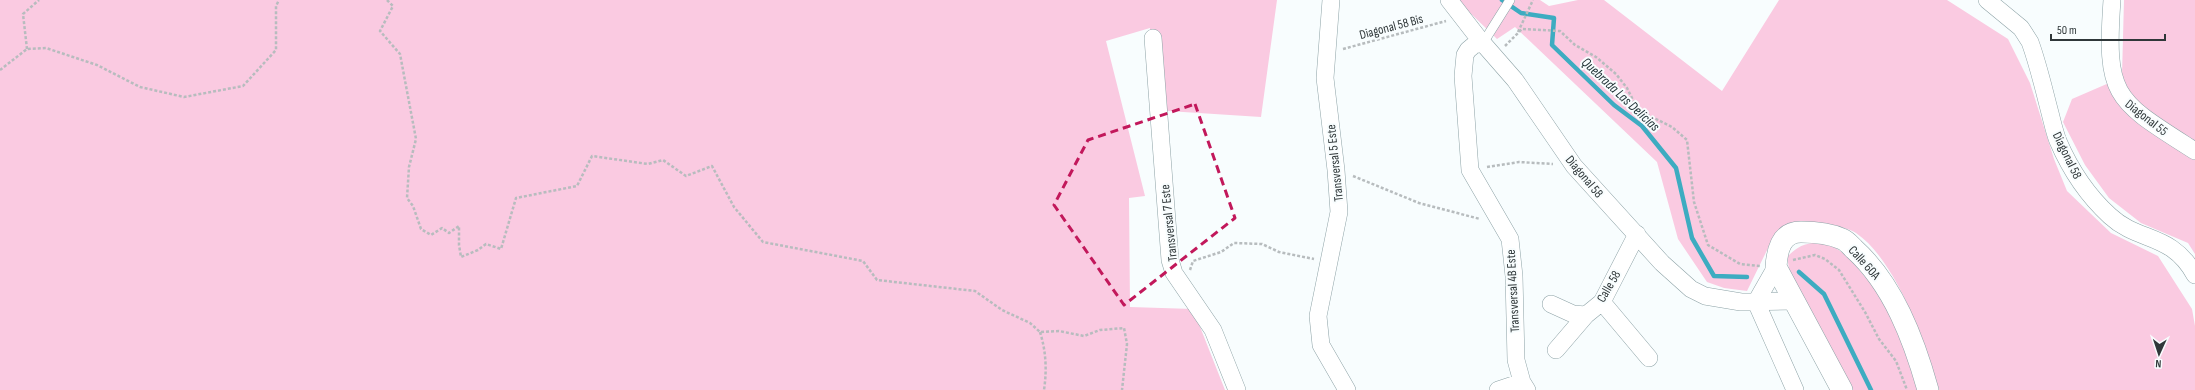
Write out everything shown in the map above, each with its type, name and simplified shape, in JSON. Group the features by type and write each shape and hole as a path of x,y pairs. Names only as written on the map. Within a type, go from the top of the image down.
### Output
{"street":[{"name":"Transversal 5 Este","path":"1331,0 1325,78 1336,170 1339,212 1328,257 1318,316 1321,345 1347,390"},
{"name":"Diagonal 58","path":"1449,0 1515,80 1574,166 1662,263 1691,289 1705,296 1741,302 1794,301"},
{"name":"Diagonal 58","path":"1987,0 2021,28 2030,42 2058,140 2073,171 2087,191 2111,217 2132,230 2172,247 2190,265 2195,275"},
{"name":"Diagonal 55","path":"2112,0 2110,54 2112,75 2122,98 2136,112 2195,151"},
{"name":"Transversal 7 Este","path":"1153,38 1170,260 1174,273 1213,330 1237,390"},
{"name":"Transversal 4B Este","path":"1488,49 1474,45 1468,50 1465,56 1462,76 1470,170 1510,239 1514,276 1516,360 1525,386"},
{"name":"Calle 60A","path":"1776,267 1779,248 1783,238 1788,235 1796,232 1813,232 1825,233 1844,239 1865,258 1885,285 1905,324 1928,390"},
{"name":"Calle 58","path":"1556,350 1586,315 1602,302 1637,234"},
{"path":"1776,267 1842,390"},
{"path":"1776,267 1756,302 1795,390"},
{"path":"1602,302 1650,358"},
{"path":"1551,304 1573,314 1586,315"},
{"path":"1498,390 1525,386"}],"lane":[{"path":"1488,49 1508,3"}],"path":[{"path":"27,49 23,14 39,0"},
{"path":"0,70 27,49 46,48 97,65 140,87 184,97 243,86 276,50 276,6 279,0"},
{"path":"387,0 394,6 380,31 400,54 416,139 409,167 407,198 413,206 422,229 431,235 442,228 449,234 459,226 459,245 461,257 478,250 486,244 501,249 516,198 577,186 592,156 648,164 663,160 686,176 712,166 734,207 763,242 863,261 877,280 975,290 1002,310 1030,323 1040,332 1044,345 1046,374 1044,390"},
{"path":"1517,34 1533,0"},
{"name":"Diagonal 58 Bis","path":"1326,54 1462,16"},
{"path":"1488,49 1517,34 1522,29 1560,31 1575,45 1596,57 1616,74 1628,88 1638,110 1672,127 1687,140 1694,202 1708,245 1740,264 1752,266 1776,267 1806,256 1815,255 1825,259 1839,270 1865,312 1879,339 1896,361 1907,390"},
{"path":"1470,170 1519,162 1574,166"},
{"path":"1336,170 1419,203 1500,224"},
{"path":"1184,286 1193,261 1220,252 1234,243 1262,244 1279,252 1311,260 1328,257"},
{"path":"1040,332 1059,331 1084,336 1100,330 1124,328 1126,344 1122,390"}],"highlighted area":[{"path":"1195,104 1235,218 1124,305 1054,205 1088,140"}],"shaded area":[{"path":"0,0 1277,0 1261,117 1152,110 1150,28 1106,41 1145,196 1129,198 1130,307 1193,309 1225,390 0,390"},
{"path":"1457,0 1540,0 1549,6 1578,0 1604,0 1722,91 1779,0 1947,0 2008,39 2030,83 2054,159 2067,191 2111,233 2158,256 2192,309 2195,326 2195,390 1939,390 1917,327 1897,283 1871,246 1856,233 1834,225 1823,224 1816,226 1770,244 1747,291 1724,288 1707,282 1678,239 1657,162 1515,27 1497,39"},
{"path":"2124,0 2195,0 2195,254 2188,243 2141,223 2109,198 2085,165 2063,122 2072,99 2109,83 2122,75"},
{"path":"1826,242 1848,256 1874,288 1891,317 1911,366 1918,390 1851,390 1790,274 1787,257 1801,246"}],"waterway":[{"name":"Quebrada Las Delicias","path":"1502,0 1521,13 1554,18 1552,45 1614,105 1642,126 1676,168 1692,238 1714,276 1747,277"},
{"name":"Quebrada Las Delicias","path":"1799,272 1824,294 1871,390"}]}
